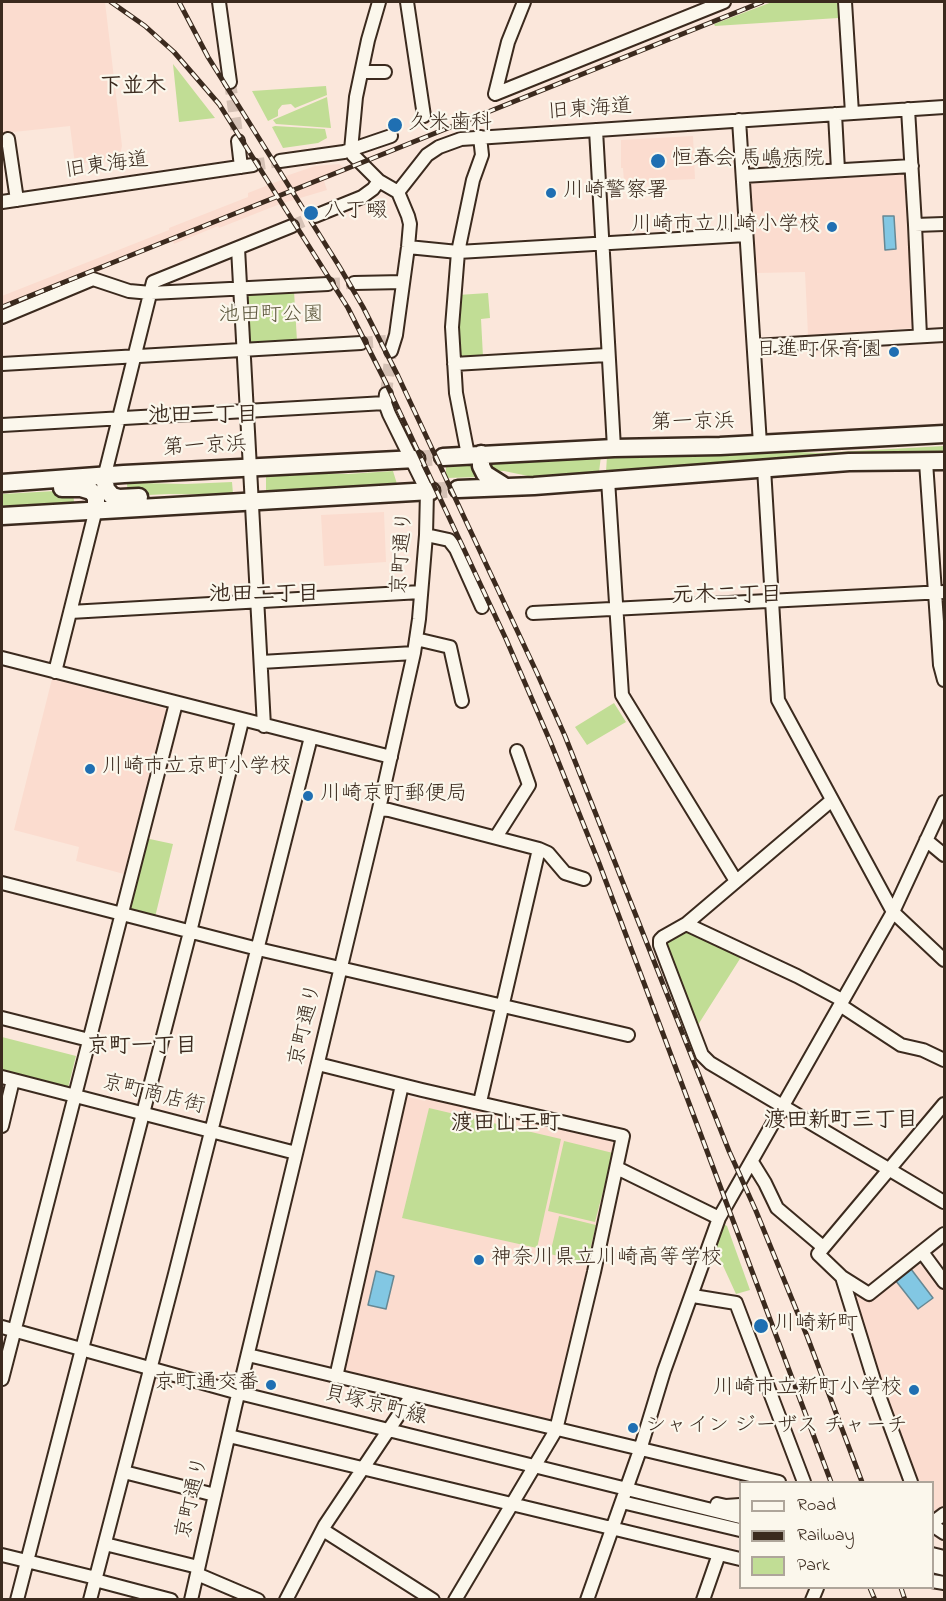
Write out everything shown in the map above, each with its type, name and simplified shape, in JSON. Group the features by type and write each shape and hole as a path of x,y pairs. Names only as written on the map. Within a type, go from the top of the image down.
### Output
{"highway":[{"name":"第一京浜","path":"442,457 945,434"},
{"path":"474,454 485,474 505,486"},
{"name":"第一京浜","path":"2,516 78,510 124,474 413,459"},
{"path":"458,489 849,462 945,461"},
{"name":"第一京浜","path":"2,483 229,503 429,491"},
{"name":"第一京浜","path":"2,490 81,488 100,493"}],"street":[{"path":"219,2 230,82"},
{"path":"379,2 368,40 357,97 351,150 353,155 379,181 398,192 410,224 396,335 390,344"},
{"path":"407,2 424,116"},
{"path":"524,2 508,42 495,94 724,2"},
{"path":"690,15 693,2"},
{"path":"845,2 852,113"},
{"path":"362,72 385,72"},
{"name":"旧東海道","path":"398,192 428,155 450,141 480,137 945,107"},
{"path":"908,109 920,336"},
{"path":"835,114 838,170"},
{"path":"739,120 760,444"},
{"path":"596,130 614,448"},
{"path":"280,161 351,150 391,136"},
{"path":"474,454 460,416 454,364 453,308 458,252 473,180 482,155 480,137"},
{"path":"8,139 17,200"},
{"name":"旧東海道","path":"2,202 247,166 238,141"},
{"path":"743,176 912,166"},
{"path":"315,216 362,196 379,181"},
{"path":"915,225 945,224"},
{"path":"55,672 153,282 292,226"},
{"path":"408,247 458,252 746,235"},
{"path":"238,248 264,726"},
{"path":"2,316 93,279 129,291 151,293 328,284"},
{"path":"354,283 403,282"},
{"path":"754,345 945,335"},
{"path":"2,364 360,343"},
{"path":"454,364 608,355"},
{"name":"京町通り","path":"190,1599 379,809 414,653 429,491 385,399 246,410"},
{"path":"2,425 246,410"},
{"path":"926,462 940,593 940,666 945,681"},
{"path":"764,468 778,700 893,912 945,960"},
{"path":"608,480 622,695 736,881"},
{"path":"426,535 449,540 456,549 482,607"},
{"path":"70,612 421,592"},
{"path":"533,613 940,593"},
{"path":"416,639 450,647 462,701"},
{"path":"261,662 414,653"},
{"path":"2,658 391,757"},
{"path":"2,1379 8,1329 89,1040 176,704"},
{"path":"17,1599 190,932 242,720"},
{"path":"90,1599 311,737"},
{"path":"496,837 529,785 517,751"},
{"path":"832,800 686,924 663,937 660,945 702,1055 715,1066 945,1202"},
{"path":"588,1599 664,1371 693,1296 719,1218 893,912 945,802"},
{"path":"379,809 539,849 548,853 565,873 584,879"},
{"path":"926,840 945,855"},
{"path":"480,1102 539,849"},
{"path":"2,883 340,969 628,1035"},
{"path":"686,924 779,967 841,1003 900,1045 923,1050 945,1060"},
{"path":"2,1018 89,1040"},
{"path":"318,1064 624,1136 556,1430 455,1599"},
{"path":"2,1126 7,1079"},
{"name":"京町商店街","path":"7,1079 296,1153"},
{"path":"336,1377 402,1085"},
{"path":"945,1104 818,1254 842,1277 869,1294 945,1234"},
{"path":"752,1162 777,1208 822,1247"},
{"path":"617,1168 719,1218"},
{"path":"922,1252 945,1282"},
{"path":"842,1277 877,1390 911,1481"},
{"path":"693,1296 736,1304 804,1481"},
{"name":"貝塚京町線","path":"8,1329 239,1393 739,1516"},
{"path":"248,1355 775,1481"},
{"path":"286,1599 323,1530 412,1395"},
{"path":"229,1436 739,1559"},
{"path":"124,1472 215,1495"},
{"path":"680,1501 686,1496 726,1506 739,1505"},
{"path":"622,1502 739,1530"},
{"path":"323,1530 433,1599"},
{"path":"105,1544 197,1570 258,1599"},
{"path":"703,1599 718,1554"},
{"path":"2,1555 171,1599"}],"shaded area":[{"path":"2,2 105,2 122,146 119,159 75,164 70,126 4,133 6,144 2,145"},
{"name":"恒春会 馬嶋病院","path":"693,136 695,179 624,182 623,168 621,168 621,140"},
{"path":"339,164 348,171 324,181 327,190 280,204 174,244 173,241 169,242 2,311 2,296 248,197 248,193 286,178 286,176 315,166"},
{"name":"川崎市立川崎小学校","path":"904,169 908,172 916,328 808,335 805,272 757,273 750,181"},
{"path":"384,512 386,562 324,566 321,515"},
{"name":"川崎市立京町小学校","path":"52,679 167,709 124,874 76,861 79,847 14,830"},
{"name":"神奈川県立川崎高等学校","path":"403,1096 425,1101 427,1096 612,1140 617,1151 552,1423 344,1373 342,1369"},
{"name":"川崎市立新町小学校","path":"920,1256 944,1286 944,1510 934,1515 934,1481 916,1481 848,1288 867,1298"}],"green space":[{"path":"772,2 840,2 841,15 838,18 715,26 714,24"},
{"path":"173,64 215,118 179,122"},
{"path":"326,86 327,95 295,108 291,104 282,105 278,110 278,116 268,121 252,91"},
{"path":"327,97 331,128 276,124 273,120"},
{"path":"272,127 325,129 327,138 318,143 283,148"},
{"name":"池田町公園","path":"294,291 297,341 249,344 246,293"},
{"path":"488,293 490,318 481,319 483,357 461,359 458,356 458,295"},
{"path":"944,446 944,454 844,455 606,472 607,456 780,451 819,453"},
{"path":"601,456 599,472 533,477 492,471 486,462"},
{"path":"472,463 481,477 446,478 446,464"},
{"path":"393,471 397,484 266,492 266,475"},
{"path":"232,482 233,494 226,495 128,496 127,484 186,484"},
{"path":"73,490 74,502 2,509 2,494"},
{"path":"614,703 626,722 587,745 575,727"},
{"path":"145,838 173,844 155,917 128,910"},
{"path":"683,929 743,954 696,1028 664,944"},
{"path":"2,1037 76,1056 68,1088 2,1071"},
{"path":"429,1108 561,1139 537,1248 402,1218"},
{"path":"564,1141 613,1153 595,1222 548,1211"},
{"path":"559,1216 596,1225 587,1263 550,1254"},
{"path":"722,1223 727,1226 750,1290 736,1294 714,1246"}],"water":[{"path":"883,216 894,216 896,249 885,250"},
{"path":"911,1269 933,1298 918,1309 896,1281"},
{"path":"376,1271 394,1276 386,1309 368,1305"}],"tunnel":[{"path":"230,82 238,141"},
{"path":"253,165 280,161"},
{"path":"292,226 315,216"},
{"path":"328,284 354,283"},
{"path":"361,343 386,341"},
{"path":"386,394 391,351"},
{"path":"416,459 443,457"},
{"path":"431,491 458,489"}],"railway":[{"path":"111,2 145,26 174,52 219,104 348,308 386,383 506,639 550,741 599,863 831,1481"},
{"path":"179,2 208,57 363,307 398,376 537,673 565,736 729,1151 807,1336 862,1481"},
{"path":"2,307 762,2"},
{"path":"870,1589 875,1600"},
{"path":"901,1589 905,1600"}],"place":[{"name":"久米歯科","path":"395,125"},
{"name":"恒春会 馬嶋病院","path":"658,161"},
{"name":"川崎警察署","path":"551,193"},
{"name":"八丁畷","path":"311,213"},
{"name":"川崎市立川崎小学校","path":"832,227"},
{"name":"日進町保育園","path":"894,352"},
{"name":"川崎市立京町小学校","path":"90,769"},
{"name":"川崎京町郵便局","path":"308,796"},
{"name":"神奈川県立川崎高等学校","path":"479,1260"},
{"name":"川崎新町","path":"761,1326"},
{"name":"京町通交番","path":"271,1385"},
{"name":"川崎市立新町小学校","path":"914,1390"},
{"name":"シャイン ジーザス チャーチ","path":"633,1428"}],"district":[{"name":"下並木","path":"133,88"},
{"name":"池田一丁目","path":"203,417"},
{"name":"池田二丁目","path":"264,596"},
{"name":"元木二丁目","path":"727,597"},
{"name":"京町一丁目","path":"142,1048"},
{"name":"渡田新町三丁目","path":"841,1122"},
{"name":"渡田山王町","path":"506,1125"}]}
